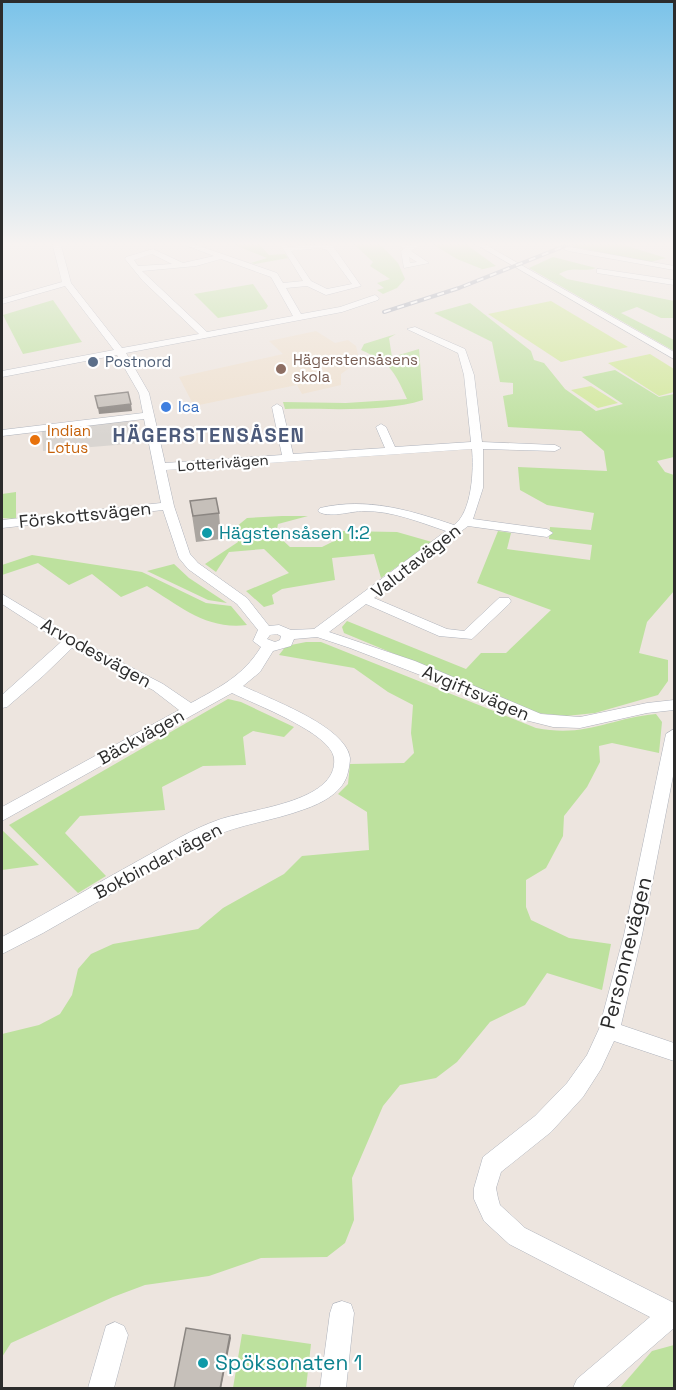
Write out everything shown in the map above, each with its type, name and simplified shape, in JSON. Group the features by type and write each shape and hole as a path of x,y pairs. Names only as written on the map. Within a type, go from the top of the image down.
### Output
{"street":[{"path":"86,307 120,351 144,393 147,416 168,506 187,560 242,601 266,630"},
{"path":"178,307 205,335"},
{"path":"294,307 297,315"},
{"path":"2,374 348,307"},
{"path":"589,307 675,356"},
{"name":"Valutavägen","path":"318,633 466,522 479,477 469,375 462,351 412,329"},
{"name":"Lotterivägen","path":"277,407 288,458"},
{"path":"2,433 147,416"},
{"path":"381,426 391,450"},
{"path":"476,445 555,448"},
{"name":"Lotterivägen","path":"158,467 476,445"},
{"name":"Förskottsvägen","path":"2,524 168,506"},
{"path":"324,511 358,506 390,508 455,531"},
{"name":"Valutavägen","path":"466,522 548,533"},
{"name":"Arvodesvägen","path":"2,598 70,641 158,687 190,710"},
{"name":"Valutavägen","path":"366,599 444,633 467,636 504,601"},
{"path":"288,635 286,643 269,646 262,643 260,638 266,630 279,629 288,635 318,633"},
{"name":"Avgiftsvägen","path":"318,633 344,640 465,687 530,717 548,721 567,723 651,705 675,705"},
{"path":"2,702 38,673 70,641"},
{"name":"Bäckvägen","path":"2,815 231,687 255,669 269,646"},
{"name":"Bokbindarvägen","path":"2,946 190,840 225,824 312,801 327,792 341,772 343,758 335,743 318,730 231,687"},
{"name":"Personnevägen","path":"673,1316 517,1236 492,1213 486,1199 486,1177 491,1165 560,1108 594,1062 609,1030 633,935 675,734"},
{"path":"609,1030 675,1052"},
{"path":"333,1389 342,1313"},
{"path":"586,1389 673,1316"},
{"path":"101,1389 115,1335"}],"shaded area":[{"name":"Hägerstensåsens skola","path":"316,331 335,343 348,340 356,346 358,355 355,364 341,374 341,385 302,394 297,385 194,406 179,377 283,354 269,341"},
{"path":"126,421 136,422 140,443 43,451 42,431"}],"green space":[{"path":"30,307 58,307 82,342 23,354 3,315"},
{"path":"207,307 267,307 266,309 218,318"},
{"path":"456,307 475,307 531,351 534,360 544,363 565,389 596,411 623,404 582,377 615,370 659,397 674,394 674,457 657,461 665,472 674,475 674,591 647,622 639,653 668,660 668,681 658,695 595,713 566,716 537,713 344,633 342,627 347,621 466,669 481,653 506,653 551,610 477,583 498,531 511,533 507,549 590,560 592,545 549,539 550,527 591,530 594,513 547,505 520,490 518,467 607,471 604,451 581,431 508,427 503,396 513,394 513,383 500,382 492,342 434,313"},
{"path":"523,307 561,307 628,347 561,362 488,314"},
{"path":"597,307 674,307 674,318 661,318 637,307 621,313 674,340 674,351"},
{"path":"396,334 389,338 392,357 419,349 423,400 390,407 285,409 283,402 346,403 407,399 390,368 379,359 361,350 364,344"},
{"path":"650,354 674,369 674,392 659,396 608,363"},
{"path":"591,386 618,403 598,408 571,390"},
{"path":"16,492 16,519 2,518 2,494"},
{"path":"308,516 278,524 276,534 290,547 322,547 342,537 341,531 397,532 432,542 381,578 374,554 332,558 335,580 282,589 272,595 274,604 264,607 246,591 289,573 264,549 229,552 216,572 205,564 238,542 236,527 247,518"},
{"path":"32,555 142,572 206,603 231,606 247,625 232,626 206,620 147,586 121,597 92,574 69,585 38,563 2,575 2,565"},
{"path":"174,564 189,578 227,603 208,600 147,571"},
{"path":"321,642 536,728 569,731 656,714 662,722 659,753 612,743 599,746 600,762 587,787 564,816 563,836 546,868 526,880 526,907 531,920 569,938 611,944 602,990 547,973 525,1005 490,1022 457,1062 436,1078 400,1085 383,1106 352,1178 354,1220 345,1243 327,1257 261,1258 209,1276 145,1285 11,1343 2,1357 2,1034 39,1025 60,1014 72,995 78,969 91,954 113,944 198,929 223,908 284,874 302,856 369,850 367,812 338,794 348,784 350,764 404,763 414,753 411,733 413,705 388,692 354,668 279,655 286,646"},
{"path":"228,699 241,702 294,727 284,737 253,731 243,737 246,765 203,766 162,787 165,810 80,816 65,833 106,876 78,893 9,825"},
{"path":"2,830 39,865 2,870"},
{"path":"242,1334 311,1344 306,1388 233,1388"},
{"path":"674,1345 674,1388 620,1388 652,1351"}],"building":[{"path":"128,392 131,404 98,408 95,396"},
{"path":"216,498 219,513 193,516 190,501"},
{"name":"Spöksonaten 1","path":"186,1328 230,1335 220,1389 174,1389"}],"railway":[{"path":"384,312 400,307"}],"place":[{"name":"Postnord","path":"93,362"},
{"name":"Hägerstensåsens skola","path":"281,369"},
{"name":"Ica","path":"166,407"},
{"name":"Indian Lotus","path":"35,440"},
{"name":"Hägstensåsen 1:2","path":"207,533"},
{"name":"Spöksonaten 1","path":"203,1363"}],"district":[{"name":"HÄGERSTENSÅSEN","path":"209,435"}]}
